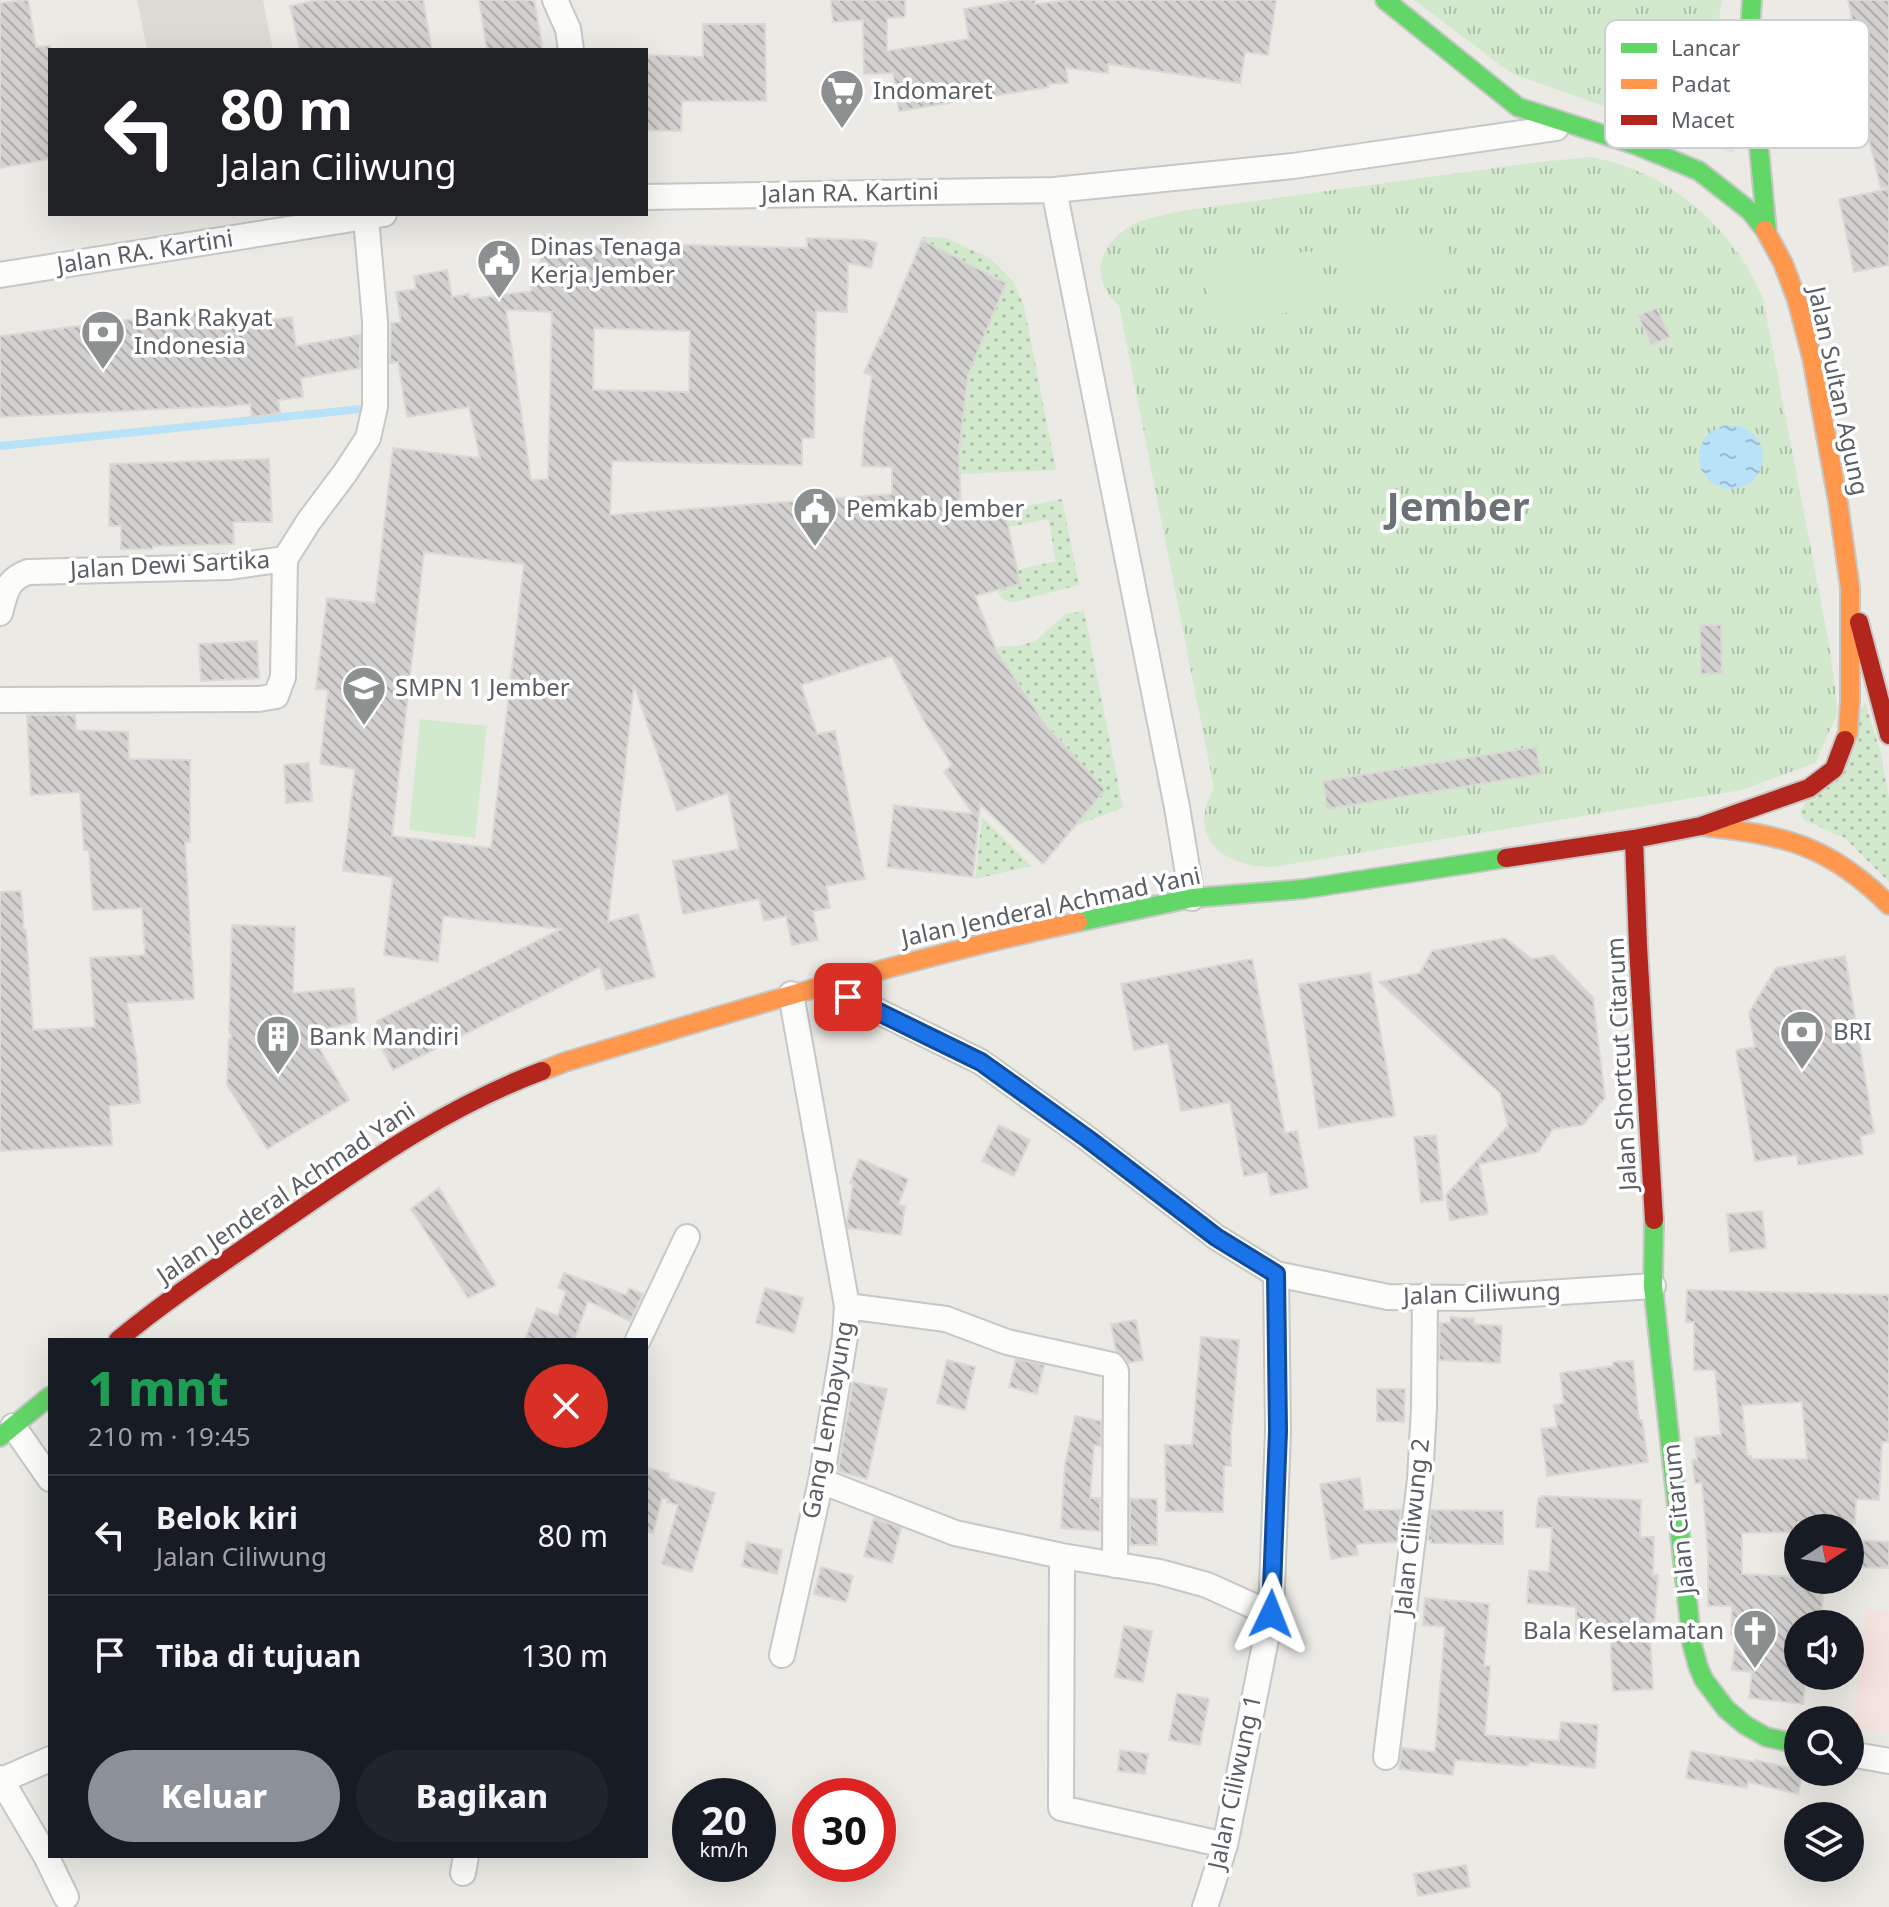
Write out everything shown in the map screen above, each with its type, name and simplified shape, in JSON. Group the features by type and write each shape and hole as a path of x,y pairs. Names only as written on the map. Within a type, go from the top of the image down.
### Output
{"main road":[{"name":"Jalan Sultan Agung","path":"1385,0 1518,107 1605,135"},
{"path":"1751,20 1752,0"},
{"name":"Jalan Sultan Agung","path":"1643,148 1699,171 1728,192 1750,211 1767,232 1783,263 1797,300 1812,358 1850,588"},
{"path":"1759,148 1767,232"},
{"path":"1850,588 1889,735"},
{"path":"1701,826 1809,788 1834,769 1848,733 1850,588"},
{"path":"1701,826 1776,837 1816,850 1854,872 1889,905"},
{"name":"Jalan Jenderal Achmad Yani","path":"132,1336 156,1309 389,1148 474,1100 565,1062 823,985 1031,932 1192,898 1303,889 1701,826"},
{"name":"Jalan Shortcut Citarum","path":"1634,839 1654,1202 1653,1286"},
{"name":"Jalan Citarum","path":"1653,1286 1692,1644 1700,1670 1726,1708 1744,1724 1769,1738 1784,1741"},
{"path":"7,1432 48,1398"}],"street":[{"path":"555,0 568,29 571,48"},
{"name":"Jalan RA. Kartini","path":"648,197 1054,190 1293,166 1576,126"},
{"path":"1054,190 1177,807 1192,898"},
{"name":"Jalan RA. Kartini","path":"0,275 375,216"},
{"name":"Jalan Dewi Sartika","path":"0,613 8,585 16,576 28,572 229,567 285,559 368,438 375,407 375,216"},
{"path":"0,700 259,699 276,696 283,677 285,559"},
{"name":"Jalan Ciliwung","path":"823,985 981,1062 1216,1237 1276,1274 1388,1297 1470,1298 1653,1286"},
{"name":"Gang Lembayung","path":"782,1655 821,1481 845,1337 847,1306 791,994"},
{"path":"639,1338 687,1237"},
{"name":"Jalan Ciliwung 1","path":"1205,1907 1225,1845 1271,1614 1278,1431 1276,1274"},
{"name":"Jalan Ciliwung 2","path":"1386,1757 1420,1480 1425,1296"},
{"path":"847,1306 946,1319 1007,1342 1112,1365 1116,1371 1115,1565"},
{"path":"7,1432 48,1477"},
{"path":"821,1481 955,1533 1062,1556 1160,1572 1207,1585 1271,1614"},
{"path":"1062,1556 1061,1808 1225,1845"},
{"path":"1864,1757 1889,1761"},
{"path":"48,1760 1,1779 66,1897"}],"shaded area":[{"path":"137,0 263,0 273,48 147,48"},
{"path":"1867,1608 1889,1612 1889,1734 1864,1729 1864,1706 1855,1706 1857,1690 1864,1690"}],"green space":[{"path":"1414,0 1722,0 1719,20 1605,20 1605,107 1511,73"},
{"path":"1591,157 1646,175 1695,206 1735,248 1763,299 1830,649 1838,712 1815,763 1742,790 1273,867 1239,862 1215,847 1207,835 1204,822 1206,806 1214,788 1119,306 1108,294 1102,280 1102,258 1114,239 1133,225 1181,211"},
{"path":"1446,231 1455,288 1345,305 1336,248"},
{"path":"923,237 947,238 991,259 1013,281 1024,306 1056,470 960,474 959,452 968,375 1005,283 922,240"},
{"path":"1311,251 1319,308 1212,324 1204,267"},
{"path":"1062,499 1079,585 1018,601 1005,600 996,590 1017,570 1056,561 1048,519 1008,527 1005,510"},
{"path":"1084,611 1123,808 1072,829 1047,727 994,647 1019,646 1035,641 1066,614"},
{"path":"1865,703 1880,750 1889,798 1889,882 1845,838 1804,820 1800,812"},
{"path":"420,719 487,726 475,838 409,830"},
{"path":"982,817 1031,866 975,879"}],"water":[{"path":"1731,425 1749,431 1757,439 1763,457 1757,475 1749,483 1731,489 1713,483 1705,475 1699,457 1705,439 1713,431"}],"building":[{"path":"28,0 36,47 50,48 48,159 0,168 0,3"},
{"path":"317,0 423,0 432,48 300,48 290,6"},
{"path":"479,0 534,0 543,48 487,48"},
{"path":"831,0 905,0 905,17 887,18 887,51 969,39 964,9 1018,0 1035,0 1035,4 1070,0 1276,0 1268,55 1245,52 1240,83 1108,64 1108,73 1066,68 1068,83 899,111 893,73 864,74 863,20 833,22"},
{"path":"1848,0 1889,0 1889,187 1881,188 1869,139 1869,20 1852,20"},
{"path":"703,24 765,24 766,101 682,101 681,131 648,130 648,55 703,57"},
{"path":"1889,189 1889,265 1854,272 1839,199"},
{"path":"807,238 877,243 871,268 848,263 847,312 816,311 814,438 802,438 802,465 612,461 610,515 892,494 892,467 862,466 872,375 864,373 922,240 1006,283 968,375 959,452 961,520 1005,510 1020,584 975,596 997,652 1047,727 1105,790 1043,864 980,804 973,877 887,867 894,805 973,814 944,772 952,765 924,721 892,656 801,685 817,734 835,731 865,879 826,886 830,908 813,911 818,940 792,945 786,916 764,921 759,899 683,914 673,861 739,849 728,793 677,811 634,685 608,922 638,914 655,977 606,990 600,967 393,1070 375,1035 377,1021 561,929 443,916 438,962 384,955 393,877 343,871 355,769 320,764 328,690 316,689 327,598 375,603 393,448 480,458 469,407 407,417 398,362 390,363 391,323 401,322 396,292 416,289 414,276 447,270 452,297 469,294 470,299 531,291 532,267 540,268 541,244 807,248","holes":["506,310 552,312 548,479 531,480","594,328 690,331 689,392 593,390","424,552 524,564 491,848 392,836"]},
{"path":"1657,308 1670,337 1651,345 1638,315"},
{"name":"Bank Rakyat Indonesia","path":"196,311 199,329 292,317 296,346 360,335 360,368 301,378 303,397 278,400 280,413 252,417 250,404 0,417 0,336"},
{"path":"269,459 272,522 233,522 234,544 121,549 121,526 109,526 110,464"},
{"path":"1700,625 1721,625 1722,673 1701,674"},
{"path":"257,641 259,678 201,681 199,644"},
{"path":"27,715 75,715 76,730 128,732 129,759 190,760 190,842 185,842 194,999 127,1003 140,1103 109,1106 112,1145 0,1151 0,892 21,891 33,1030 95,1027 90,958 145,955 142,908 93,910 89,850 84,850 80,792 31,795"},
{"path":"1536,747 1541,774 1327,809 1323,781"},
{"path":"309,763 312,801 286,803 284,765"},
{"name":"Bank Mandiri","path":"232,925 295,927 293,993 354,988 357,1022 310,1032 349,1100 267,1149 227,1085 229,1039 232,1037 229,1031"},
{"path":"1505,938 1532,959 1553,955 1593,998 1605,1098 1583,1125 1553,1129 1538,1152 1479,1164 1488,1214 1450,1220 1446,1195 1508,1126 1500,1093 1379,982 1420,973 1432,951"},
{"name":"BRI","path":"1845,956 1874,1133 1860,1136 1863,1154 1798,1165 1797,1155 1755,1161 1736,1050 1755,1047 1749,1013 1776,968"},
{"path":"1252,959 1285,1133 1297,1131 1308,1188 1271,1195 1267,1172 1244,1176 1230,1102 1181,1111 1168,1043 1134,1050 1121,984"},
{"path":"1370,973 1395,1116 1319,1128 1299,984"},
{"path":"999,1125 1030,1140 1014,1176 982,1161"},
{"path":"1436,1135 1443,1200 1421,1202 1414,1137"},
{"path":"859,1159 908,1179 898,1205 905,1206 901,1235 848,1228 853,1184 850,1183"},
{"path":"439,1188 496,1285 468,1298 411,1209"},
{"path":"1762,1211 1766,1248 1730,1252 1727,1214"},
{"path":"564,1273 626,1295 629,1288 643,1294 630,1321 588,1301 575,1338 526,1338 537,1308 558,1316 566,1291 558,1288"},
{"path":"765,1288 803,1298 794,1333 756,1323"},
{"path":"1687,1290 1889,1295 1889,1442 1882,1442 1879,1500 1856,1499 1855,1514 1784,1514 1784,1532 1742,1533 1742,1574 1784,1576 1784,1594 1823,1594 1822,1610 1784,1610 1784,1690 1804,1690 1803,1704 1749,1698 1752,1672 1732,1670 1736,1635 1731,1635 1732,1606 1708,1606 1708,1554 1702,1483 1695,1483 1692,1460 1697,1459 1695,1438 1721,1435 1715,1370 1694,1370 1694,1322 1686,1322","holes":["1802,1402 1807,1459 1751,1459 1747,1456 1742,1405"]},
{"path":"1450,1317 1474,1319 1474,1324 1502,1326 1500,1363 1439,1360 1440,1323 1450,1323"},
{"path":"1136,1320 1143,1360 1128,1363 1116,1351 1111,1324"},
{"path":"1201,1337 1239,1340 1231,1466 1224,1466 1223,1512 1166,1511 1165,1445 1192,1445"},
{"path":"1016,1359 1044,1365 1037,1394 1009,1387"},
{"path":"947,1360 975,1367 965,1410 937,1403"},
{"path":"1633,1361 1639,1420 1642,1420 1648,1462 1547,1476 1541,1429 1557,1427 1554,1405 1564,1403 1560,1373"},
{"path":"853,1382 887,1389 867,1479 838,1471"},
{"path":"1377,1389 1405,1389 1404,1422 1377,1421"},
{"path":"1075,1416 1101,1421 1101,1446 1094,1445 1090,1498 1100,1498 1100,1531 1061,1528 1065,1465"},
{"path":"648,1468 669,1474 668,1478 715,1493 692,1572 662,1564 678,1505 662,1497 653,1533 648,1532"},
{"path":"1360,1478 1364,1510 1401,1510 1397,1542 1356,1544 1358,1555 1331,1559 1320,1484"},
{"path":"1538,1498 1641,1500 1640,1537 1654,1537 1653,1575 1658,1575 1654,1631 1650,1631 1653,1689 1613,1691 1610,1633 1576,1633 1576,1607 1527,1603 1529,1570 1549,1572 1552,1528 1536,1527"},
{"path":"1130,1499 1157,1499 1157,1545 1130,1545"},
{"path":"1431,1510 1503,1511 1503,1544 1431,1543 1428,1540"},
{"path":"874,1518 901,1528 892,1563 864,1556"},
{"path":"1864,1541 1889,1542 1889,1568 1864,1567"},
{"path":"747,1542 782,1550 777,1574 742,1566"},
{"path":"821,1567 853,1576 846,1602 814,1594"},
{"path":"1425,1598 1489,1604 1484,1666 1490,1666 1485,1735 1559,1741 1561,1722 1598,1725 1595,1768 1455,1760 1453,1775 1399,1769 1402,1748 1435,1752 1445,1627 1423,1625"},
{"path":"1124,1626 1152,1631 1143,1682 1115,1677"},
{"path":"1177,1693 1209,1699 1200,1745 1169,1740"},
{"path":"1120,1750 1148,1754 1145,1774 1118,1771"},
{"path":"1691,1751 1784,1767 1784,1786 1800,1786 1798,1794 1748,1782 1747,1788 1686,1778"},
{"path":"1466,1865 1470,1887 1418,1896 1414,1874"}],"waterway":[{"path":"0,446 370,408"}],"traffic: fast":[{"path":"1385,0 1518,107 1605,135"},
{"path":"1751,20 1752,0"},
{"path":"1643,148 1699,171 1750,211 1765,230"},
{"path":"1759,148 1767,232"},
{"path":"1078,922 1192,898 1303,889 1506,858"},
{"path":"1654,1220 1653,1286 1692,1644 1704,1680 1726,1709 1766,1737 1784,1741"},
{"path":"0,1437 48,1398"}],"traffic: slow":[{"path":"1765,230 1783,263 1797,300 1812,358 1838,502 1850,588 1850,700 1845,740"},
{"path":"1701,826 1756,834 1803,846 1845,868 1889,905"},
{"path":"542,1071 820,987 949,952 1078,922"}],"traffic: jam":[{"path":"1859,622 1889,735"},
{"path":"1506,858 1701,826 1809,788 1834,769 1845,740"},
{"path":"1634,839 1654,1220"},
{"path":"121,1338 200,1278 378,1157 441,1118 542,1071"}],"place":[{"name":"Indomaret","path":"842,130"},
{"name":"Dinas Tenaga Kerja Jember","path":"499,300"},
{"name":"Bank Rakyat Indonesia","path":"103,371"},
{"name":"Pemkab Jember","path":"815,548"},
{"name":"SMPN 1 Jember","path":"364,727"},
{"name":"BRI","path":"1802,1071"},
{"name":"Bank Mandiri","path":"278,1076"},
{"name":"Bala Keselamatan","path":"1755,1670"}],"district":[{"name":"Jember","path":"1458,507"}],"route":[{"path":"848,997 981,1062 1216,1237 1276,1274 1278,1431 1271,1614"}]}
